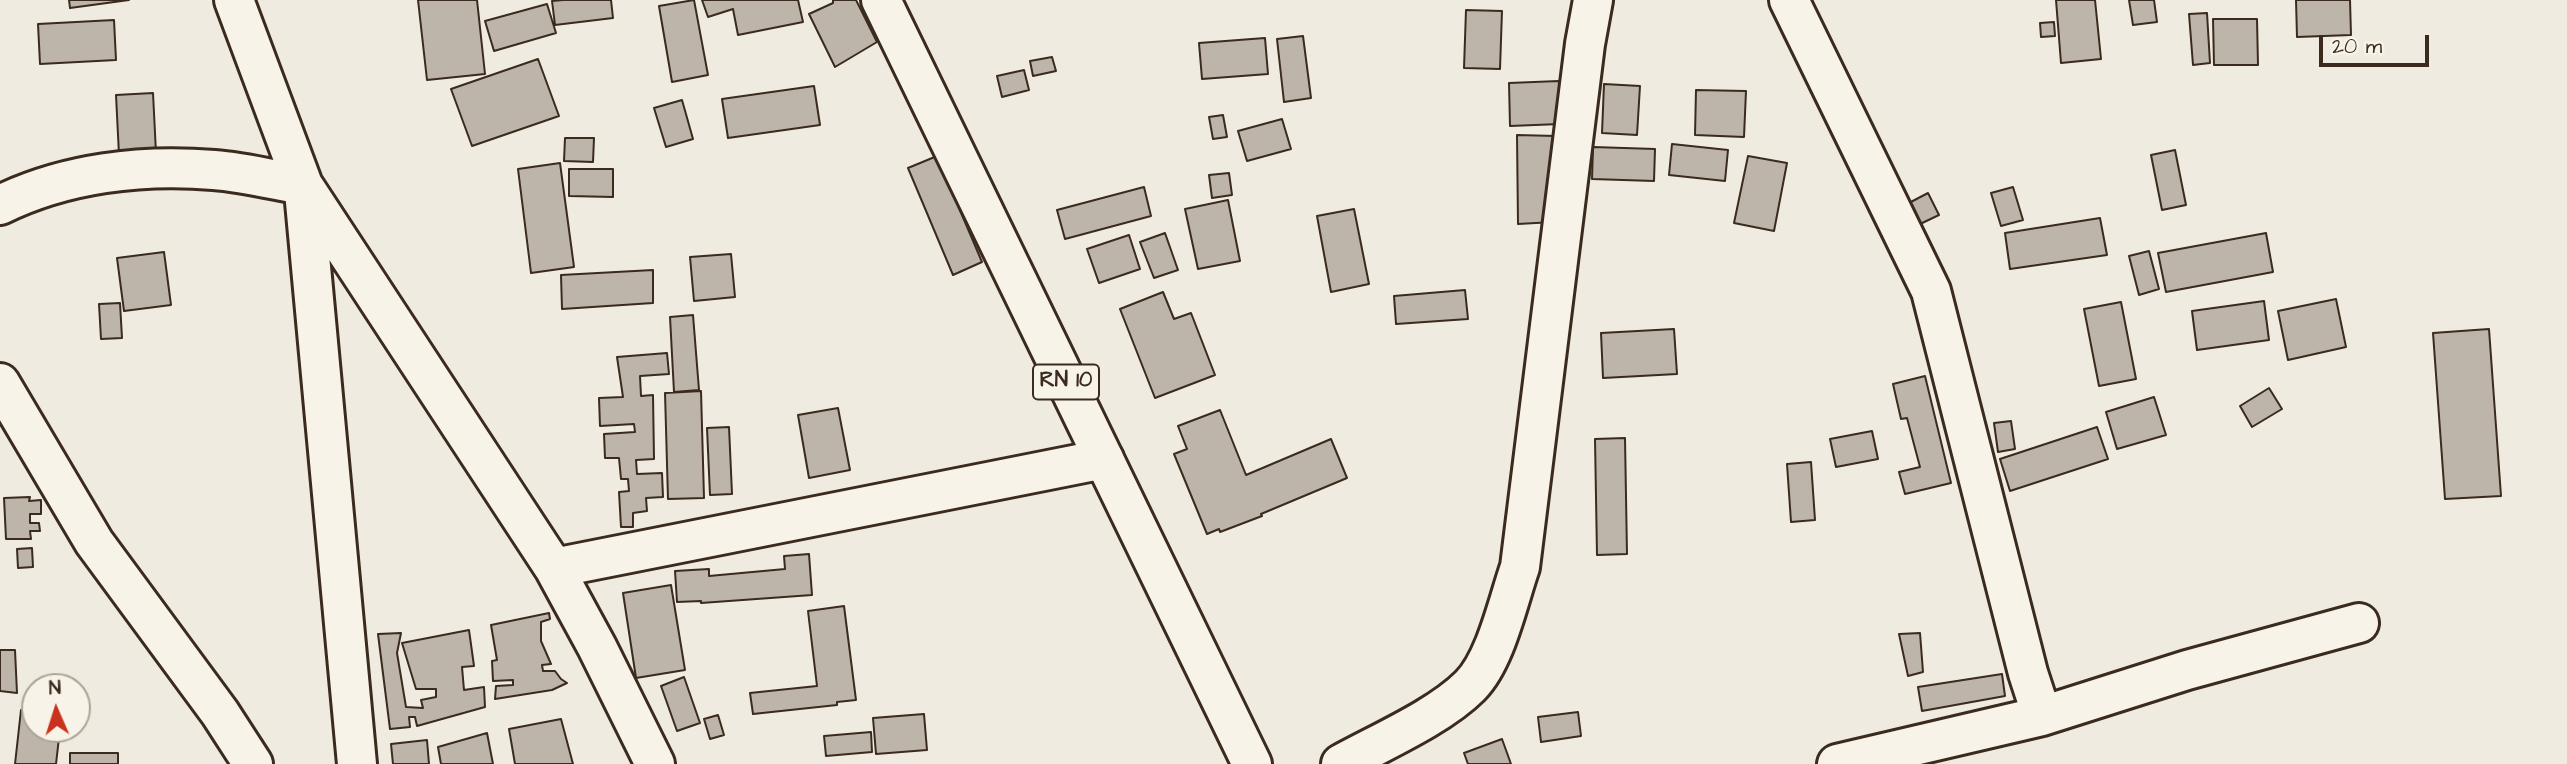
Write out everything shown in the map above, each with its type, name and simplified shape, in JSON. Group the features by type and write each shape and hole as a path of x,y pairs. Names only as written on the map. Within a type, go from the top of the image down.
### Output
{"street":[{"path":"234,0 303,186 554,568 655,764"},
{"name":"RN 10","path":"881,0 1252,764"},
{"path":"1341,764 1444,707 1472,684 1493,649 1520,567 1585,44 1594,0"},
{"path":"1789,0 1931,291 2028,673 2042,716"},
{"path":"0,205 29,191 119,169 214,170 303,186"},
{"path":"303,186 357,764"},
{"path":"0,383 94,542 220,713 253,764"},
{"path":"554,568 1104,458"},
{"path":"1837,764 2042,716 2187,670 2359,623"}],"building":[{"path":"69,0 129,0 70,8"},
{"path":"418,0 477,0 485,74 427,80"},
{"path":"611,0 613,18 555,25 552,1"},
{"path":"694,0 708,75 672,82 659,6"},
{"path":"702,0 798,0 803,22 738,35 733,9 708,17"},
{"path":"833,0 856,0 877,42 835,67 809,14 833,3"},
{"path":"2056,0 2095,0 2101,59 2061,63"},
{"path":"2129,0 2154,0 2157,22 2133,25"},
{"path":"2296,0 2350,0 2351,35 2297,37"},
{"path":"547,4 556,33 494,51 485,21"},
{"path":"1466,10 1502,11 1500,69 1464,68"},
{"path":"2207,13 2210,63 2193,65 2189,14"},
{"path":"2213,19 2257,19 2258,65 2214,65"},
{"path":"114,20 116,60 40,64 38,24"},
{"path":"2054,22 2055,36 2041,37 2040,23"},
{"path":"1303,36 1311,98 1284,102 1277,39"},
{"path":"1265,38 1268,74 1202,79 1199,43"},
{"path":"1052,57 1056,71 1033,76 1030,61"},
{"path":"538,59 559,116 472,146 451,89"},
{"path":"1024,70 1029,90 1002,97 997,76"},
{"path":"1559,81 1560,124 1510,126 1509,83"},
{"path":"1604,84 1640,86 1637,135 1602,133"},
{"path":"814,86 820,125 728,138 722,99"},
{"path":"1696,90 1746,91 1744,137 1695,135"},
{"path":"153,93 156,153 119,155 116,95"},
{"path":"682,100 693,139 666,147 654,108"},
{"path":"1223,115 1227,137 1213,139 1209,117"},
{"path":"1282,119 1291,149 1247,161 1238,131"},
{"path":"1517,135 1556,136 1554,222 1518,224"},
{"path":"565,138 594,138 593,162 564,161"},
{"path":"1672,144 1728,150 1725,181 1669,175"},
{"path":"1593,147 1655,149 1654,181 1592,179"},
{"path":"2175,150 2186,205 2162,210 2151,155"},
{"path":"937,156 982,262 953,275 908,168"},
{"path":"1748,156 1787,163 1774,231 1734,223"},
{"path":"560,163 574,267 531,273 518,169"},
{"path":"569,169 613,169 613,197 569,196"},
{"path":"1229,173 1232,195 1212,198 1209,175"},
{"path":"1144,187 1151,216 1065,239 1057,210"},
{"path":"2013,187 2023,220 2001,226 1991,193"},
{"path":"1928,193 1939,215 1918,225 1907,204"},
{"path":"1228,200 1240,261 1198,269 1185,209"},
{"path":"1354,209 1369,284 1331,292 1317,216"},
{"path":"2100,218 2107,255 2010,269 2005,233"},
{"path":"1165,233 1178,270 1154,278 1140,242"},
{"path":"2266,233 2273,272 2166,292 2158,253"},
{"path":"1129,235 1140,269 1099,283 1087,249"},
{"path":"2149,251 2159,289 2139,295 2129,256"},
{"path":"164,252 171,305 124,311 117,258"},
{"path":"731,254 735,297 694,301 690,257"},
{"path":"653,270 653,303 562,309 561,275"},
{"path":"1465,290 1468,319 1396,324 1394,296"},
{"path":"1163,292 1174,319 1191,313 1215,375 1155,398 1120,309"},
{"path":"2336,299 2346,347 2288,360 2278,311"},
{"path":"2264,301 2269,340 2197,350 2192,311"},
{"path":"2121,302 2136,379 2099,386 2084,309"},
{"path":"120,303 122,338 101,339 99,304"},
{"path":"693,315 699,390 674,392 670,317"},
{"path":"1674,329 1677,374 1603,378 1601,333"},
{"path":"2489,329 2501,496 2445,499 2433,333"},
{"path":"667,353 669,374 640,376 641,396 653,395 654,459 636,460 637,474 662,473 663,497 646,498 647,511 633,513 633,527 621,527 619,492 629,491 628,479 621,479 619,458 605,458 604,434 635,432 634,424 600,426 599,398 623,397 617,357"},
{"path":"1925,376 1951,483 1905,494 1899,472 1920,467 1907,418 1901,419 1893,384"},
{"path":"2269,388 2282,409 2252,427 2240,406"},
{"path":"701,391 704,498 668,499 665,393"},
{"path":"2154,397 2166,435 2117,449 2106,412"},
{"path":"838,408 850,470 809,478 798,415"},
{"path":"1220,410 1246,475 1331,439 1347,478 1261,514 1262,516 1220,532 1219,529 1207,534 1174,454 1187,449 1178,426"},
{"path":"2011,421 2015,449 1998,452 1994,423"},
{"path":"729,427 732,494 710,495 707,428"},
{"path":"2097,427 2108,459 2010,491 2000,459"},
{"path":"1872,431 1878,459 1836,467 1830,439"},
{"path":"1625,438 1627,554 1597,555 1595,439"},
{"path":"1811,462 1815,520 1791,522 1787,464"},
{"path":"30,497 29,501 41,500 41,514 30,514 30,523 39,523 40,531 30,531 31,539 6,539 4,498"},
{"path":"32,548 33,567 18,568 17,549"},
{"path":"809,554 812,595 701,603 677,602 675,571 709,569 709,576 785,569 784,556"},
{"path":"671,585 685,670 636,678 623,593"},
{"path":"844,606 856,700 837,702 837,705 753,714 750,693 817,686 808,611"},
{"path":"549,613 550,619 541,622 541,641 551,664 542,665 543,671 555,671 567,683 552,690 495,699 496,686 513,685 513,680 493,681 492,661 497,660 491,625"},
{"path":"469,630 474,666 462,667 464,690 484,687 485,707 417,726 415,717 409,717 410,727 390,729 378,634 401,633 397,653 406,707 423,708 421,700 436,697 436,689 416,689 402,643"},
{"path":"1920,633 1923,672 1908,676 1899,634"},
{"path":"0,650 15,650 17,693 0,691"},
{"path":"2002,674 2005,696 1922,711 1918,687"},
{"path":"684,677 700,723 677,731 661,686"},
{"path":"21,710 21,743 58,743 56,764 15,764"},
{"path":"1578,712 1581,736 1541,742 1538,717"},
{"path":"924,714 927,750 876,754 873,718"},
{"path":"718,715 724,735 710,739 704,719"},
{"path":"561,719 573,764 515,764 509,729"},
{"path":"871,732 872,752 826,756 824,736"},
{"path":"487,733 493,764 441,764 438,747"},
{"path":"1502,739 1511,764 1468,764 1464,753"},
{"path":"427,740 429,764 393,764 391,744"},
{"path":"70,753 118,753 118,764 70,764"}]}
